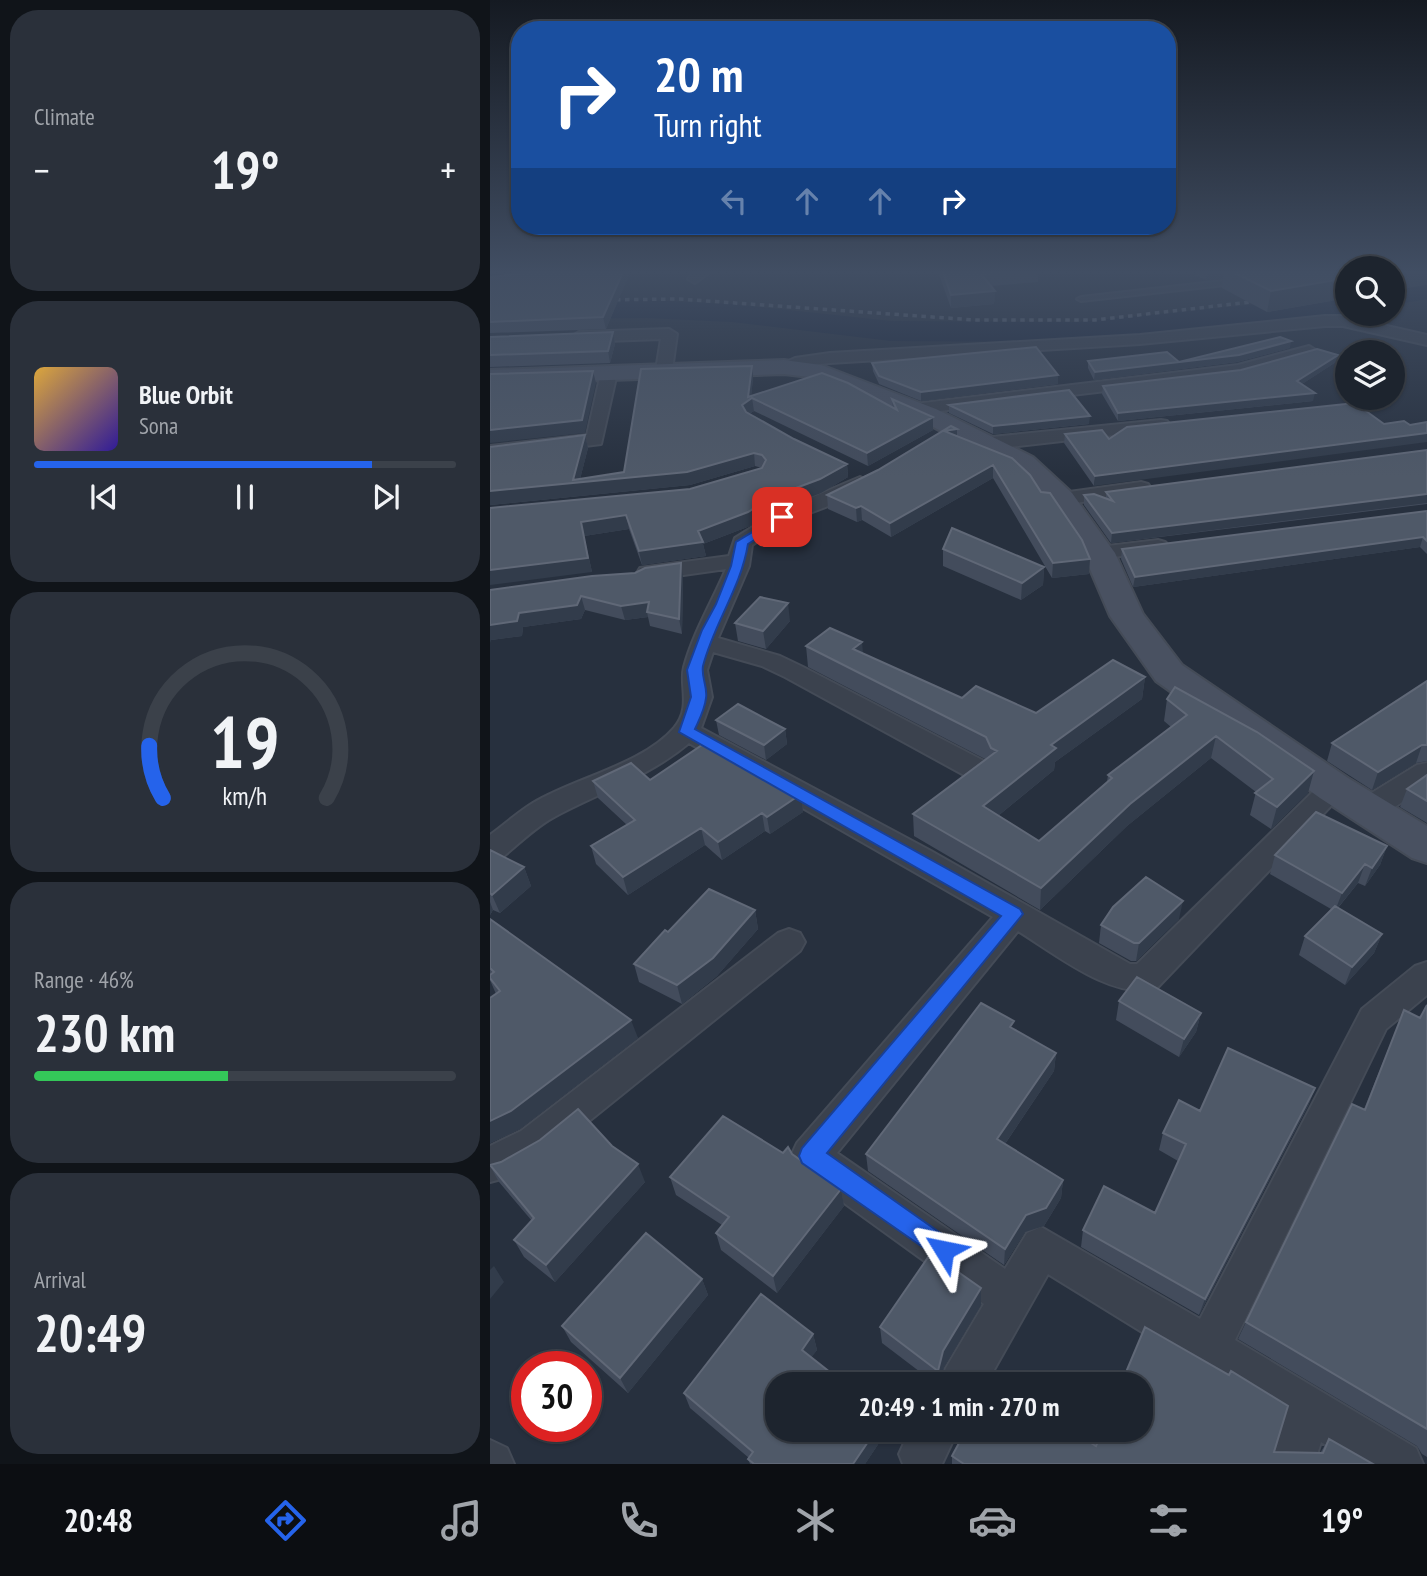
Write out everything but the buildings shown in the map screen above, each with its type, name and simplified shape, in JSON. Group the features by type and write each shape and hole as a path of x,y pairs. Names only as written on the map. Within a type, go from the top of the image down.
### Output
{"street":[{"path":"664,370 670,340"},
{"path":"784,367 801,361 830,358 1137,340"},
{"path":"915,409 1239,370 1309,351 1273,340"},
{"path":"490,377 784,367 813,370 915,409 942,436 982,444 1023,463 1062,499 1099,553 1127,616 1169,673 1334,788 1427,847"},
{"path":"490,452 595,440 609,373"},
{"path":"982,444 1180,423"},
{"path":"496,837 544,810 624,773 664,750 687,732 699,697 695,670 704,642 723,604 742,542 782,517 830,499 876,474 848,467"},
{"path":"1062,499 1156,486"},
{"path":"1099,553 1181,543"},
{"path":"628,576 737,562"},
{"path":"704,642 794,671 974,768"},
{"path":"687,732 1113,972 1130,978 1145,978 1334,788"},
{"path":"1367,809 1427,772"},
{"path":"1011,1297 810,1156 1014,914"},
{"path":"490,1164 496,1164 534,1143 789,942"},
{"path":"1208,1348 1374,1019 1427,976"},
{"path":"968,1372 1041,1247 1400,1464"},
{"path":"1291,1464 1309,1408"}],"route":[{"path":"782,517 742,542 738,566 709,630 695,670 699,697 687,732 920,859 1014,914 810,1156 944,1250"}]}
